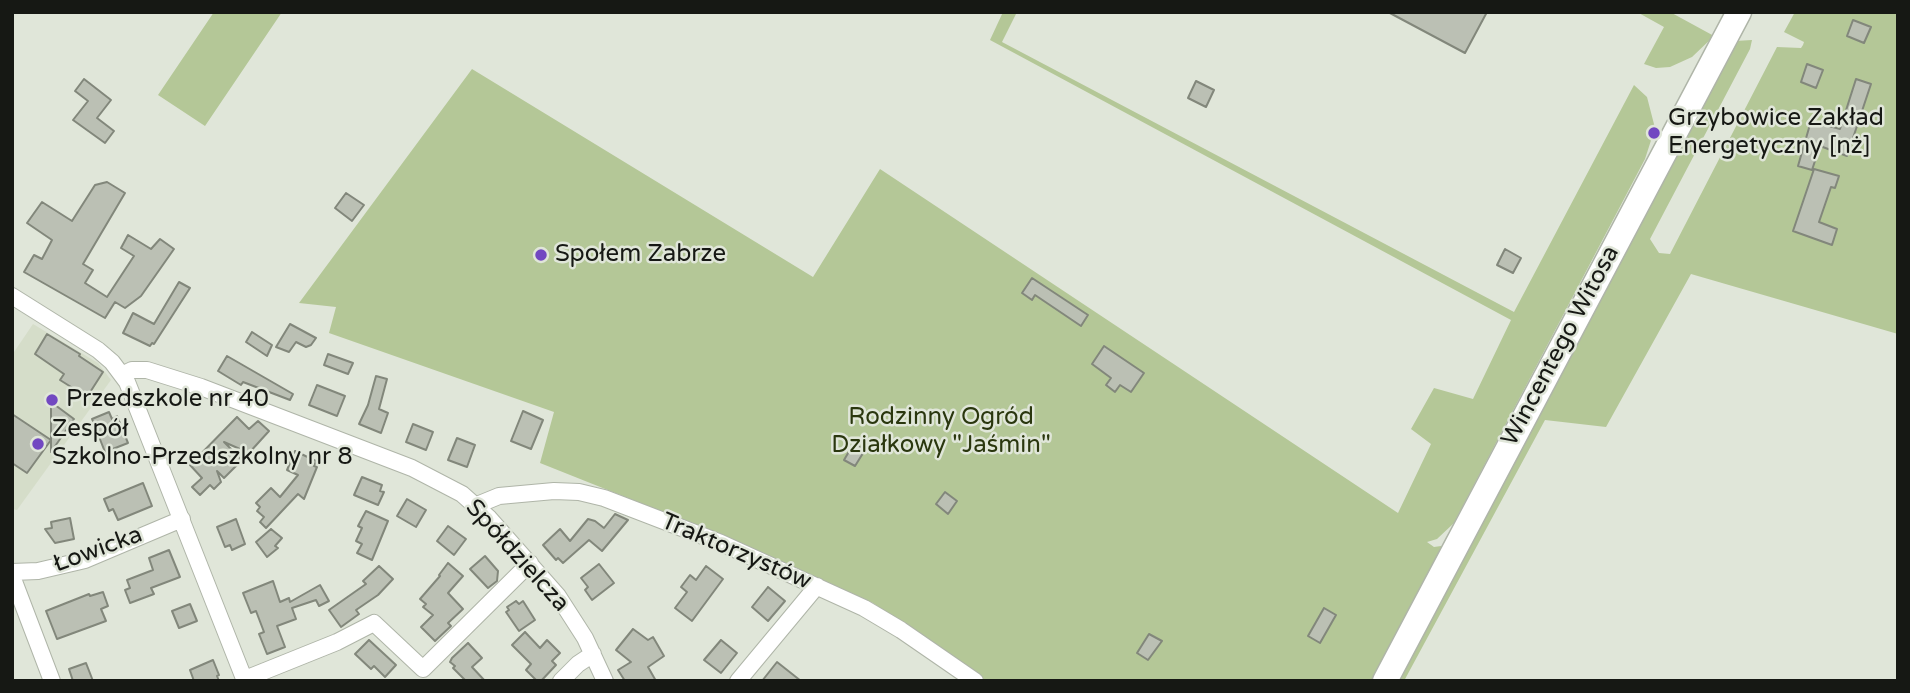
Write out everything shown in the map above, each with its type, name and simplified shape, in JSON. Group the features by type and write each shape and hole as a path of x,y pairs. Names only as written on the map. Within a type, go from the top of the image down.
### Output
{"main road":[{"name":"Wincentego Witosa","path":"1385,681 1739,12"}],"street":[{"path":"12,296 98,350 122,375 134,398 245,680 337,642 374,623 423,669 530,563"},
{"name":"Spółdzielcza","path":"122,375 132,370 147,370 201,387 412,468 446,484 477,505 530,563 567,610 593,654 605,681"},
{"name":"Traktorzystów","path":"477,505 490,498 508,495 568,491 591,494 721,543 817,586 890,622 975,681"},
{"name":"Łowicka","path":"12,574 85,560 182,519"},
{"path":"12,574 52,681"},
{"path":"738,681 817,586"},
{"path":"561,681 593,654"}],"shaded area":[{"name":"Zespół Szkolno-Przedszkolny nr 8","path":"33,324 98,363 111,380 17,510 12,509 12,355"}],"green space":[{"path":"214,12 282,12 205,126 158,95"},
{"name":"Rodzinny Ogród Działkowy \"Jaśmin\"","path":"1003,12 1017,12 1002,42 1514,312 1634,85 1647,97 1655,128 1645,159 1454,523 1437,539 1427,542 1434,547 1446,548 1375,681 986,681 873,603 678,518 540,463 554,412 329,333 336,307 299,303 472,69 813,277 880,169 1398,513 1431,444 1411,429 1434,388 1473,399 1511,320 990,40"},
{"path":"1637,12 1670,12 1714,36 1692,57 1670,67 1656,68 1644,64 1664,27"},
{"path":"1795,12 1898,12 1898,334 1691,274 1606,427 1545,420 1404,681 1394,681 1735,41 1752,40 1750,49 1650,239 1659,253 1670,254 1777,47 1801,48 1803,45 1804,42 1784,32"}],"building":[{"path":"1388,12 1487,12 1465,53"},
{"path":"1853,20 1871,27 1864,43 1847,36"},
{"path":"1807,64 1823,70 1816,88 1801,82"},
{"path":"84,79 111,100 97,118 114,131 105,143 73,120 88,101 75,91"},
{"path":"1856,79 1871,84 1847,156 1820,146 1812,170 1798,166 1811,121 1840,129"},
{"path":"1196,81 1214,90 1206,107 1188,98"},
{"path":"1814,169 1839,176 1835,188 1831,187 1819,222 1837,229 1832,245 1793,231"},
{"path":"107,182 125,193 83,264 93,270 85,283 107,297 134,256 121,248 128,235 151,249 160,239 174,249 141,296 125,308 115,302 105,318 24,272 34,255 42,259 52,240 27,223 42,202 72,221 95,185"},
{"path":"346,193 364,205 352,221 335,208"},
{"path":"1505,249 1521,258 1513,273 1497,265"},
{"path":"1032,278 1088,315 1081,326 1035,295 1032,300 1022,293"},
{"path":"179,282 190,288 154,344 150,346 123,333 133,313 154,324"},
{"path":"290,324 316,338 311,345 306,347 296,342 289,352 276,347"},
{"path":"252,332 272,345 267,356 246,342"},
{"path":"47,334 103,372 87,397 60,380 64,374 35,354"},
{"path":"1104,346 1144,373 1131,392 1120,385 1115,392 1106,385 1111,378 1092,364"},
{"path":"328,354 353,363 348,374 324,365"},
{"path":"227,356 293,394 290,400 243,382 241,385 218,371"},
{"path":"376,376 387,379 379,409 388,413 381,433 359,424 368,405"},
{"path":"317,385 345,396 337,416 309,405"},
{"path":"51,402 74,419 51,452 51,440"},
{"path":"523,411 543,420 531,449 511,441"},
{"path":"109,412 112,419 117,416 128,443 105,452 92,419"},
{"path":"12,414 51,440 27,473 12,463"},
{"path":"237,417 249,429 258,421 269,431 249,453 224,442 242,460 224,478 217,471 221,482 214,489 210,485 200,495 192,487 202,478 190,465"},
{"path":"413,424 433,432 426,450 406,442"},
{"path":"457,438 475,445 467,467 448,460"},
{"path":"854,443 865,450 855,466 844,460"},
{"path":"295,451 316,461 314,466 317,467 304,499 298,494 266,528 260,522 264,517 257,511 260,507 256,503 271,488 280,497 298,475 287,470"},
{"path":"362,477 382,485 380,491 384,492 378,505 354,495"},
{"path":"143,483 152,506 118,520 113,509 109,511 104,499"},
{"path":"945,492 957,501 948,514 936,504"},
{"path":"407,499 426,510 416,527 397,516"},
{"path":"366,511 388,521 372,560 357,553 362,544 356,541 362,528 358,526"},
{"path":"615,514 628,520 602,551 589,540 563,563 558,558 556,560 543,545 560,529 570,541 588,519 604,528"},
{"path":"70,518 74,539 55,543 45,529 52,528 51,522"},
{"path":"236,519 245,544 232,550 230,545 225,547 217,527"},
{"path":"448,526 466,539 454,555 437,541"},
{"path":"271,529 282,538 275,546 278,548 267,557 256,542"},
{"path":"169,550 180,577 151,588 154,594 130,603 125,590 130,588 127,580 153,570 149,558"},
{"path":"485,556 498,571 497,581 488,588 470,569"},
{"path":"448,563 463,576 448,593 463,609 448,623 451,626 435,641 421,627 433,615 423,607 426,604 420,599"},
{"path":"599,564 614,583 592,600 585,590 588,587 581,578"},
{"path":"379,566 393,579 378,595 356,610 359,614 341,627 329,610 366,584 363,581"},
{"path":"706,566 723,579 692,621 675,608 687,592 681,587 690,575 696,580"},
{"path":"273,581 280,602 289,598 290,602 320,585 329,601 319,606 316,600 292,608 296,619 277,626 285,647 267,654 259,634 264,632 256,611 251,613 243,593"},
{"path":"768,587 785,601 768,621 752,607"},
{"path":"103,592 108,606 101,609 106,621 57,639 46,611 89,594 90,596"},
{"path":"516,601 519,604 523,601 535,620 519,631 506,612 509,610 507,607"},
{"path":"190,604 197,621 179,628 172,611"},
{"path":"1324,608 1336,615 1320,643 1308,636"},
{"path":"633,629 648,640 653,637 664,656 648,667 656,681 625,681 618,670 631,662 616,650"},
{"path":"525,632 540,648 547,640 560,653 552,661 556,665 541,681 537,681 526,670 531,664 512,645"},
{"path":"1149,634 1162,641 1148,660 1137,653"},
{"path":"369,640 396,665 385,677 374,666 371,669 355,654"},
{"path":"721,640 737,653 721,673 704,660"},
{"path":"468,643 482,658 472,667 485,681 466,681 450,662"},
{"path":"213,660 219,681 194,681 190,670"},
{"path":"777,662 801,681 762,681"},
{"path":"86,663 93,681 73,681 69,669"}],"place":[{"name":"Grzybowice Zakład Energetyczny [nż]","path":"1654,133"},
{"name":"Społem Zabrze","path":"541,255"},
{"name":"Przedszkole nr 40","path":"52,400"},
{"name":"Zespół Szkolno-Przedszkolny nr 8","path":"38,444"}]}
